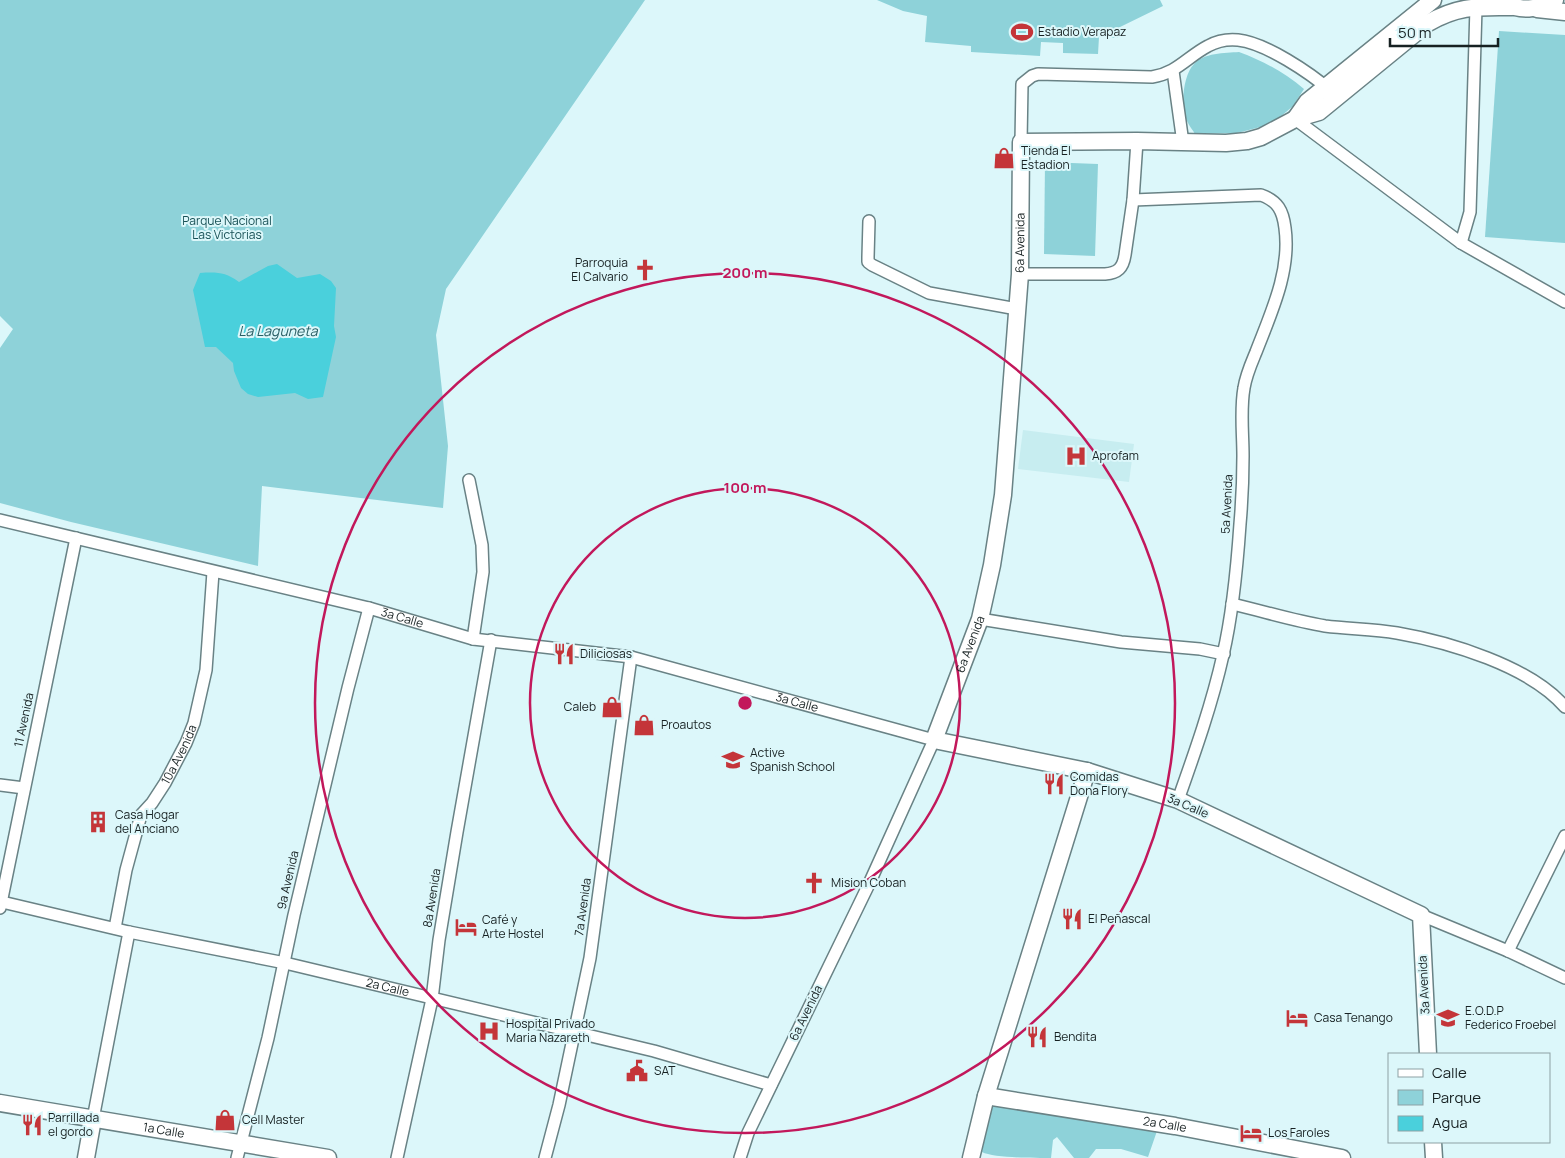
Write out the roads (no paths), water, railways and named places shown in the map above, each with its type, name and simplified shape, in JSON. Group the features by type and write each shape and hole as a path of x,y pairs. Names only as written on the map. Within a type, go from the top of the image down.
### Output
{"street":[{"path":"1295,119 1307,102 1432,0"},
{"path":"1532,9 1544,6 1555,0"},
{"path":"1021,142 1137,141 1226,144 1247,141 1261,137 1295,119 1316,114 1428,23 1450,11 1505,3 1532,9 1565,12"},
{"path":"1461,243 1470,212 1476,7"},
{"path":"1183,143 1173,71 1206,47 1227,40 1247,42 1271,52 1294,64 1326,86 1338,97"},
{"name":"6a Avenida","path":"740,1158 748,1133 869,884 934,740 980,619 992,565 1003,495 1020,274 1022,84 1038,74 1152,77 1173,71"},
{"path":"1295,119 1461,243 1565,302"},
{"path":"1020,274 1113,274 1119,270 1124,264 1137,141"},
{"name":"5a Avenida","path":"1132,200 1252,194 1267,197 1281,208 1286,238 1286,257 1282,278 1274,304 1248,369 1243,393 1243,485 1232,604 1224,654 1203,728 1178,800"},
{"path":"869,222 868,262 872,265 929,293 1017,309"},
{"path":"469,480 482,545 483,572 473,639"},
{"name":"3a Calle","path":"0,520 369,608 473,639 631,657 934,740 1087,771 1178,800 1421,915 1565,978"},
{"name":"11 Avenida","path":"1,905 76,538"},
{"name":"10a Avenida","path":"115,928 126,870 140,815 152,803 165,783 186,743 194,723 206,670 213,572"},
{"path":"1232,604 1324,626 1396,633 1471,653 1502,664 1537,682 1565,707"},
{"name":"9a Avenida","path":"239,1151 268,1038 294,915 369,608"},
{"path":"980,619 1121,642 1200,649 1224,654"},
{"name":"8a Avenida","path":"397,1158 432,999 439,940 491,640"},
{"name":"7a Avenida","path":"544,1158 559,1105 590,958 631,657"},
{"path":"972,1158 986,1096 1087,771"},
{"path":"0,785 24,788"},
{"path":"1508,952 1565,836"},
{"name":"2a Calle","path":"1,905 284,963 654,1051 771,1085"},
{"name":"3a Avenida","path":"1421,915 1428,1053"},
{"path":"86,1158 130,932"},
{"name":"2a Calle","path":"986,1096 1175,1126 1342,1158"},
{"name":"1a Calle","path":"0,1103 93,1119 239,1151 328,1158"},
{"path":"1433,1143 1434,1158"}],"water":[{"name":"La Laguneta","path":"277,264 297,278 320,274 331,281 336,288 334,326 336,337 323,397 308,399 295,393 258,397 248,394 241,388 233,363 216,347 205,347 193,290 200,273 221,273 239,282 268,266"}],"place":[{"name":"Estadio Verapaz","path":"1022,32"},
{"name":"Tienda El Estadion","path":"1004,158"},
{"name":"Parroquia El Calvario","path":"645,270"},
{"name":"Aprofam","path":"1076,456"},
{"name":"Diliciosas","path":"564,654"},
{"name":"Caleb","path":"612,707"},
{"name":"Proautos","path":"644,725"},
{"name":"Active Spanish School","path":"733,760"},
{"name":"Comidas Dona Flory","path":"1054,784"},
{"name":"Casa Hogar del Anciano","path":"98,822"},
{"name":"Mision Coban","path":"814,883"},
{"name":"El Peñascal","path":"1072,919"},
{"name":"Café y Arte Hostel","path":"466,927"},
{"name":"Casa Tenango","path":"1297,1018"},
{"name":"E.O.D.P Federico Froebel","path":"1448,1018"},
{"name":"Hospital Privado Maria Nazareth","path":"489,1031"},
{"name":"Bendita","path":"1037,1037"},
{"name":"SAT","path":"637,1071"},
{"name":"Cell Master","path":"225,1120"},
{"name":"Parrillada el gordo","path":"32,1125"},
{"name":"Los Faroles","path":"1251,1133"}],"park label":[{"name":"Parque Nacional Las Victorias","path":"227,228"}]}
